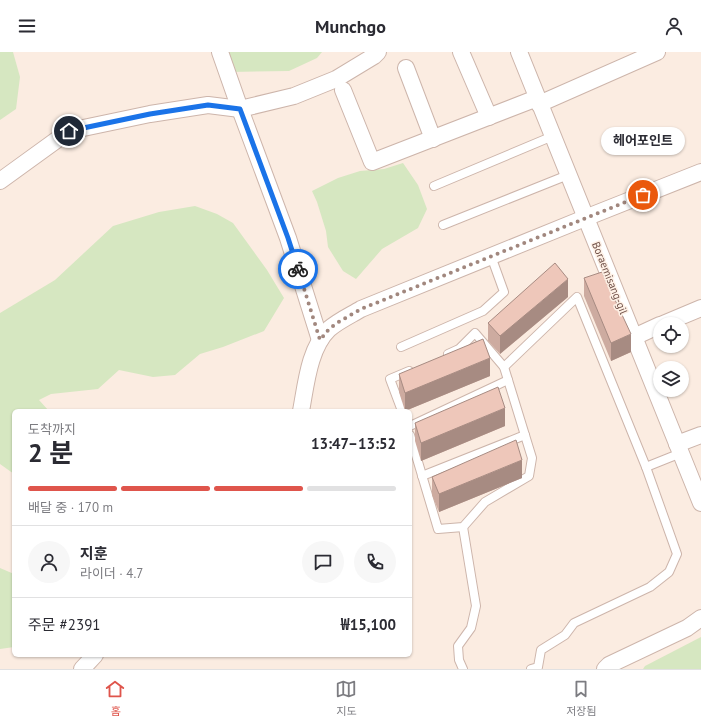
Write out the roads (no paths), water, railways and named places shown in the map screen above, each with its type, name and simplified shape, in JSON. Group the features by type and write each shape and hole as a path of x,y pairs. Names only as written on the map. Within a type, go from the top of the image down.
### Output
{"street":[{"path":"220,52 288,238 320,340"},
{"path":"0,181 69,131 150,114 208,105 240,109 294,96 336,79 374,56 378,52"},
{"path":"461,52 489,117"},
{"name":"Boraemisang-gil","path":"519,52 701,502"},
{"path":"343,90 372,162 489,117 538,101 657,52"},
{"path":"406,68 433,139"},
{"path":"301,409 313,355 320,340 329,329 337,323 361,309 701,172"},
{"path":"680,317 701,308"},
{"path":"634,337 653,328"},
{"path":"679,449 701,435"},
{"path":"606,669 609,665 687,628 701,618"},
{"path":"82,669 92,657"}],"lane":[{"path":"434,186 552,136"},
{"path":"443,225 568,175"},
{"path":"401,347 483,311 504,292 491,256"},
{"path":"504,367 577,297 646,467 677,554 669,572 650,587 574,623 565,635 541,650 538,667 531,669"},
{"path":"412,442 438,529 463,527 485,502 529,476 532,458 504,367 475,333 459,349 438,358"},
{"path":"401,409 390,380 418,367"},
{"path":"412,425 508,380"},
{"path":"422,476 524,435"},
{"path":"646,467 679,449"},
{"path":"463,527 476,606 471,628 458,646 463,669"}],"place":[{"name":"헤어포인트","path":"643,195"}]}
